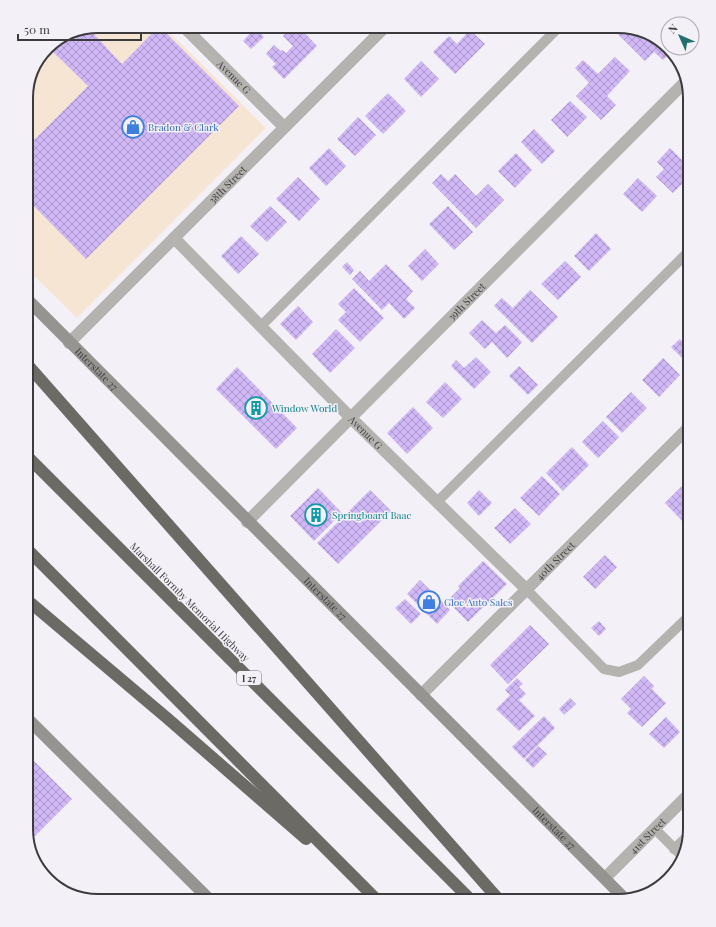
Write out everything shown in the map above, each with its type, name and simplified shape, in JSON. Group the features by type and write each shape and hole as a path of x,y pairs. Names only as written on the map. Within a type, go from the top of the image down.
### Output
{"highway":[{"path":"33,371 494,894"},
{"name":"Marshall Formby Memorial Highway","path":"33,463 465,894"},
{"path":"33,555 370,894"},
{"path":"33,605 167,718 369,894"}],"main road":[{"name":"Interstate 27","path":"33,305 247,522 620,894"},
{"path":"33,724 198,894"}],"street":[{"name":"Avenue G","path":"190,33 284,127"},
{"name":"38th Street","path":"69,343 379,33"},
{"name":"39th Street","path":"247,522 682,86"},
{"name":"Avenue G","path":"174,238 351,418 526,589"},
{"name":"40th Street","path":"421,695 683,433"},
{"name":"41st Street","path":"605,878 683,801"}],"lane":[{"path":"261,326 553,33"},
{"path":"437,502 683,257"},
{"path":"526,589 604,669 619,672 638,665 683,622"},
{"path":"654,829 678,853"},
{"path":"674,849 682,841"}],"shaded area":[{"name":"Bradon & Clark","path":"98,33 170,33 266,128 77,318 33,275 33,94 35,81 46,58 55,49 77,36"}],"building":[{"name":"Bradon & Clark","path":"152,33 166,33 239,106 86,259 33,205 33,141 88,86 53,51 55,49 77,36 93,34 122,64"},
{"path":"250,33 260,33 264,37 251,49 243,41"},
{"path":"286,33 305,33 317,46 284,79 272,67 276,64 266,54 274,45 286,53 293,46 283,36"},
{"path":"467,33 473,33 485,44 455,74 433,52 449,36 457,44"},
{"path":"617,33 639,36 660,48 660,56 667,56 663,60 654,52 645,61"},
{"path":"615,57 630,71 607,96 616,105 601,120 576,96 589,83 575,68 583,60 598,74"},
{"path":"421,61 439,79 421,97 404,79"},
{"path":"388,93 406,111 383,134 365,116"},
{"path":"570,101 587,117 567,137 551,120"},
{"path":"358,117 376,135 355,156 337,139"},
{"path":"534,129 555,151 542,164 521,142"},
{"path":"329,148 346,166 326,186 309,168"},
{"path":"670,148 683,161 683,183 673,193 656,177 664,169 657,162"},
{"path":"516,153 532,170 515,188 498,171"},
{"path":"441,174 448,181 455,174 476,196 488,184 504,200 476,228 432,183"},
{"path":"298,177 320,199 299,221 276,199"},
{"path":"638,178 657,196 642,212 623,194"},
{"path":"270,206 287,222 267,242 250,226"},
{"path":"448,206 473,232 454,250 429,224"},
{"path":"596,233 611,249 589,271 574,256"},
{"path":"241,236 259,254 238,274 221,256"},
{"path":"425,249 439,264 422,281 408,266"},
{"path":"565,261 581,277 558,300 541,284"},
{"path":"347,262 354,270 350,275 342,267"},
{"path":"386,264 413,291 406,299 415,308 404,319 389,303 382,310 352,279 360,271 369,281"},
{"path":"354,288 384,318 360,342 338,320 346,312 338,304"},
{"path":"530,290 558,317 532,343 494,306 502,298 513,308"},
{"path":"298,306 313,322 296,340 280,324"},
{"path":"482,320 496,333 505,325 522,342 507,358 492,342 485,349 469,333"},
{"path":"336,329 355,348 330,373 312,354"},
{"path":"680,339 683,342 683,359 671,347"},
{"path":"476,357 491,372 474,389 451,366 456,360 464,368"},
{"path":"663,358 680,375 659,397 642,380"},
{"path":"519,366 538,385 528,395 509,376"},
{"name":"Window World","path":"237,367 297,428 276,449 216,389"},
{"path":"445,382 462,399 443,418 426,402"},
{"path":"631,392 647,408 622,433 606,417"},
{"path":"413,407 433,428 407,454 387,433"},
{"path":"603,421 619,437 598,458 582,442"},
{"path":"572,447 589,465 563,491 546,473"},
{"path":"542,476 560,494 539,516 520,498"},
{"path":"683,485 683,522 665,503"},
{"name":"Springboard Baac","path":"318,488 342,513 314,541 290,516"},
{"path":"370,490 391,511 338,564 317,543"},
{"path":"479,490 492,503 479,516 467,503"},
{"path":"515,508 531,524 510,544 494,528"},
{"path":"605,555 617,567 595,589 583,577"},
{"path":"483,561 507,584 468,622 447,601 460,588 458,586"},
{"name":"Gloe Auto Sales","path":"420,580 450,610 437,624 407,594"},
{"path":"405,599 421,614 411,624 395,608"},
{"path":"599,621 606,629 599,636 591,628"},
{"path":"530,625 549,644 508,684 490,665"},
{"path":"644,676 654,686 652,689 666,703 642,727 627,713 631,709 621,699"},
{"path":"517,678 523,684 519,687 526,694 519,700 535,716 519,731 496,709 510,695 505,690"},
{"path":"570,698 576,704 564,715 559,709"},
{"path":"544,716 555,728 524,759 512,747"},
{"path":"666,717 680,732 664,748 649,734"},
{"path":"538,746 547,754 533,768 525,760"},
{"path":"33,760 72,799 34,837"}],"place":[{"name":"Bradon & Clark","path":"133,127"},
{"name":"Window World","path":"256,408"},
{"name":"Springboard Baac","path":"316,515"},
{"name":"Gloe Auto Sales","path":"429,602"}]}
